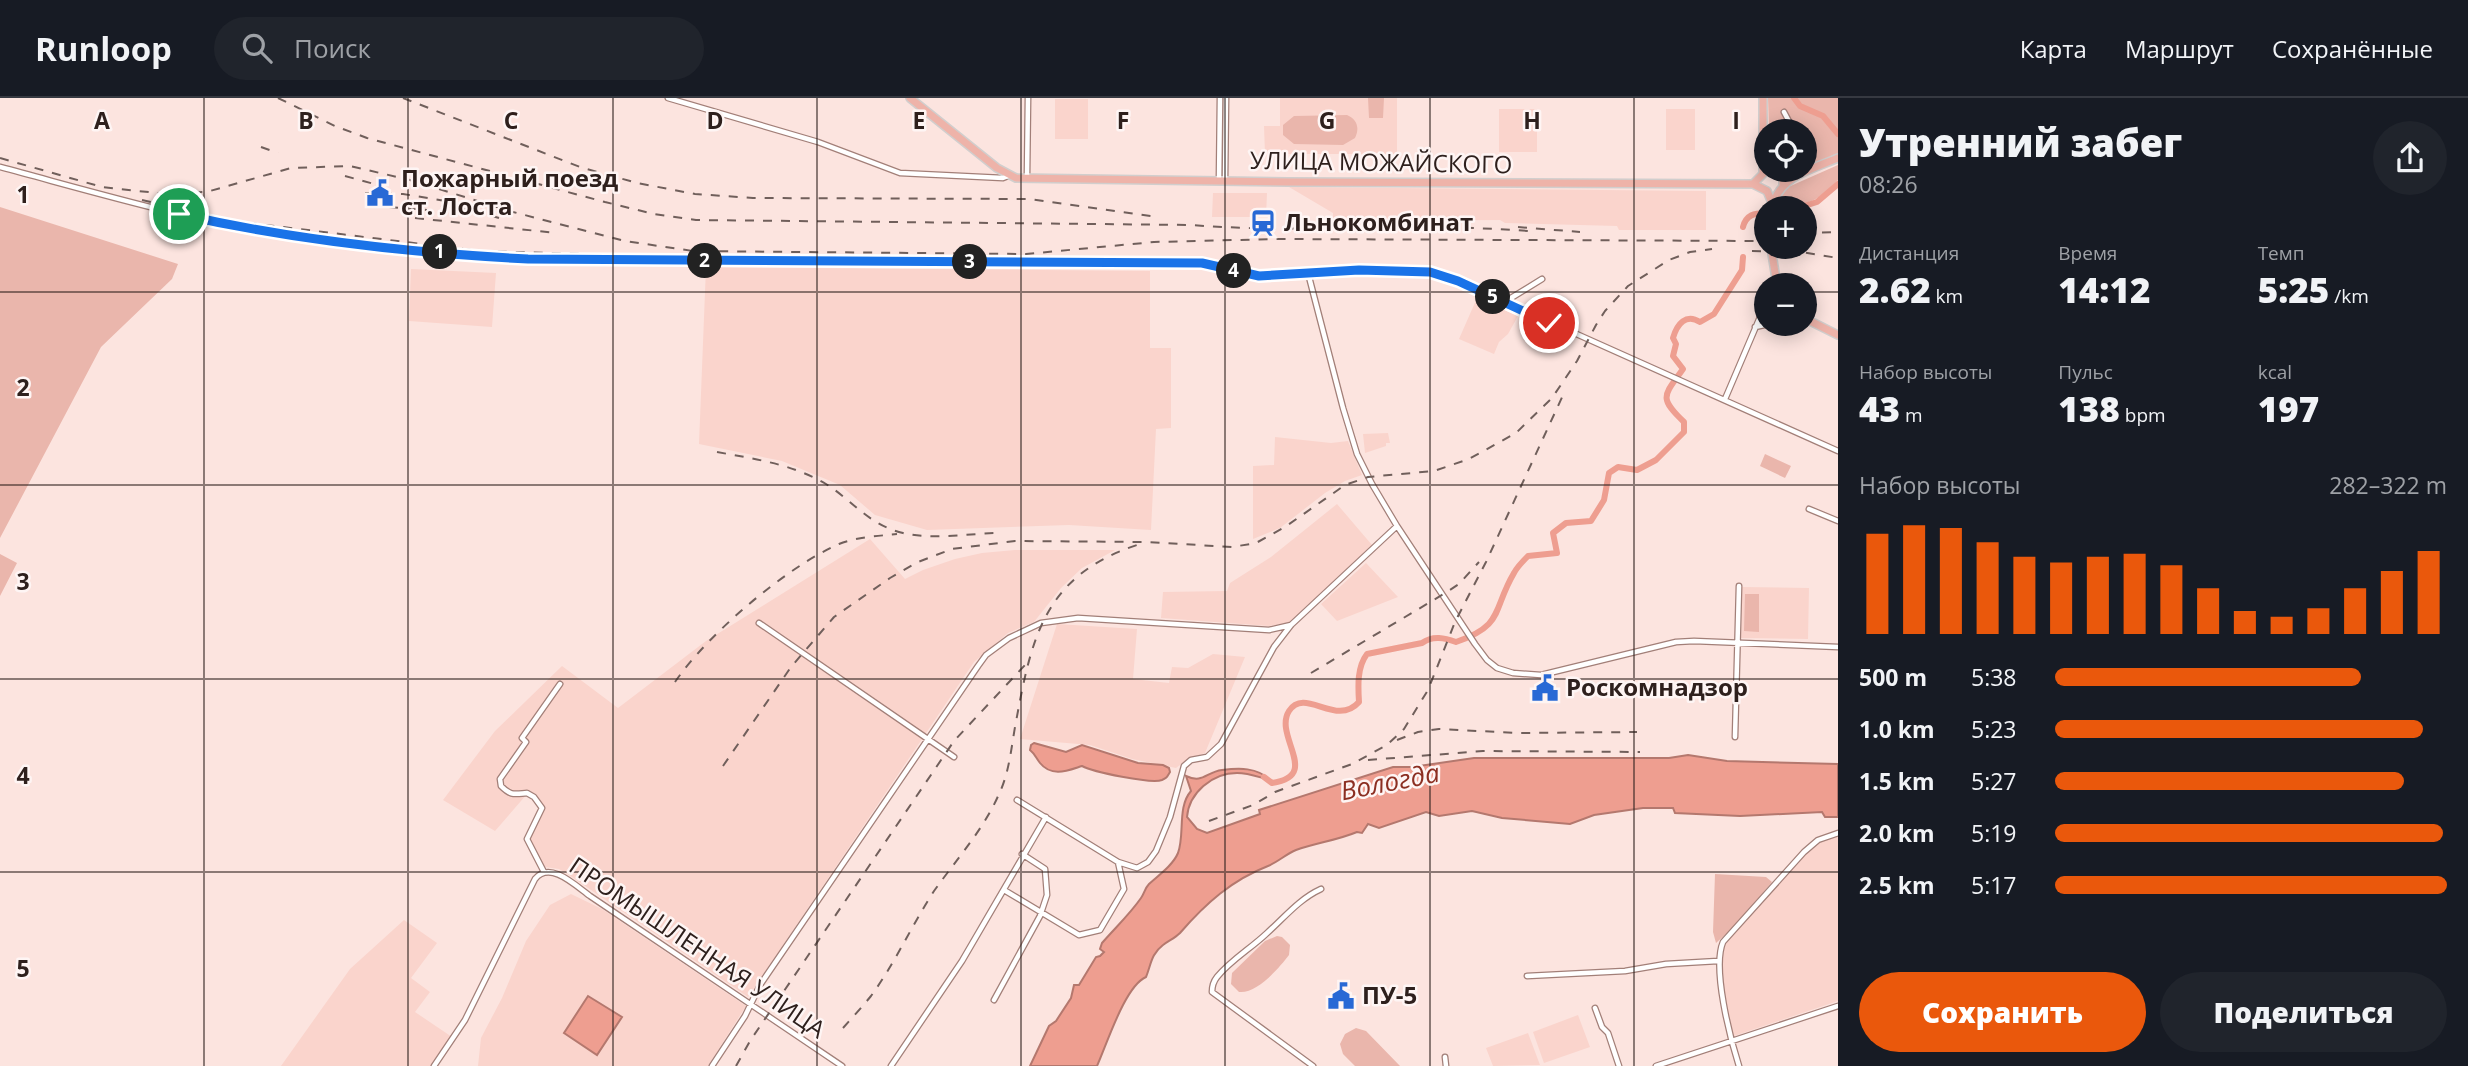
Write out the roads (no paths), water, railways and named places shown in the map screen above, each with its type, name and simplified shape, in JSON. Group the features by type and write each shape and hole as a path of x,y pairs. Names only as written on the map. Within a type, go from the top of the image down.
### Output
{"main road":[{"path":"910,98 1008,176"},
{"path":"1763,98 1764,119"},
{"path":"1817,167 1838,158"},
{"name":"УЛИЦА МОЖАЙСКОГО","path":"1008,176 1222,181 1750,184"},
{"path":"1754,181 1750,184 1772,192 1777,182"},
{"path":"1765,182 1768,196"},
{"path":"1817,324 1838,335"}],"street":[{"path":"668,98 817,142 900,173 1003,178 1008,176"},
{"path":"1027,178 1028,98"},
{"path":"1220,98 1222,181"},
{"path":"1222,181 1226,98"},
{"path":"1784,112 1788,119"},
{"path":"0,167 153,208 262,231 480,256 655,261 1202,263 1259,276 1308,275 1326,271 1430,272 1458,281 1837,448"},
{"path":"1308,275 1353,443 1368,477 1475,644 1497,668 1513,673 1541,675 1668,643 1694,641 1838,647"},
{"path":"1507,303 1542,279"},
{"path":"1725,399 1754,327"},
{"path":"1809,509 1838,520"},
{"path":"1017,800 1118,862 1137,868 1148,862 1170,817 1184,766 1191,761 1207,757 1221,744 1274,647 1291,625 1397,526"},
{"path":"1735,737 1739,586"},
{"path":"712,1066 797,929 928,738 986,656 1009,638 1038,624 1091,618 1269,630 1279,630 1291,625"},
{"path":"759,623 954,757"},
{"path":"544,872 527,839 542,808 534,797 527,793 516,796 509,794 501,786 500,779 526,742 522,738 560,684"},
{"path":"891,1066 962,961 1046,817"},
{"path":"1739,1066 1731,1041 1718,961 1723,942 1776,881 1818,840 1838,833"},
{"path":"994,1000 1041,912 1046,895 1045,869 1022,854"},
{"path":"1004,890 1079,935 1100,930 1124,889 1118,862"},
{"name":"ПРОМЫШЛЕННАЯ УЛИЦА","path":"435,1066 465,1020 535,878 551,871 842,1066"},
{"path":"1313,1066 1212,992 1215,979 1235,959 1265,936 1307,895 1321,889"},
{"path":"1527,976 1625,971 1666,964 1718,961"},
{"path":"1656,1066 1838,1006"},
{"path":"1595,1009 1602,1027 1608,1033 1619,1066"},
{"path":"1445,1057 1446,1066"}],"water":[{"path":"1034,743 1066,752 1082,745 1138,763 1163,765 1169,768 1170,772 1165,779 1156,781 1122,777 1082,766 1055,772 1045,768 1030,750"},
{"name":"Вологда","path":"1688,755 1727,761 1838,764 1838,817 1825,817 1822,812 1740,816 1675,813 1673,808 1643,808 1594,815 1570,824 1502,818 1472,811 1439,816 1426,812 1379,828 1368,824 1362,833 1357,832 1292,852 1231,885 1210,902 1180,933 1156,952 1146,977 1138,983 1124,1003 1097,1066 1030,1066 1049,1026 1056,1021 1071,998 1074,985 1079,985 1096,957 1104,952 1100,949 1102,943 1137,904 1148,886 1176,857 1180,846 1184,805 1191,791 1186,776 1197,779 1217,771 1241,769 1254,771 1270,780 1237,773 1219,776 1203,786 1192,800 1187,817 1197,829 1207,833 1260,814 1259,810 1393,767 1474,758 1669,758"},
{"path":"588,996 622,1017 597,1055 564,1033"}],"waterway":[{"path":"1794,98 1800,106 1823,116 1838,134"},
{"path":"1817,202 1838,184"},
{"path":"1743,227 1746,220 1754,215"},
{"path":"1264,777 1272,783 1286,779 1294,772 1295,764 1286,721 1289,711 1296,705 1312,704 1341,711 1350,709 1359,702 1358,683 1367,654 1435,638 1456,642 1483,629 1495,615 1518,566 1528,556 1557,553 1553,533 1566,523 1591,521 1604,500 1609,473 1618,467 1637,470 1656,460 1684,432 1684,422 1667,401 1668,391 1683,369 1673,356 1676,344 1673,338 1677,328 1686,319 1700,322 1714,314 1742,270 1743,257"}],"railway":[{"path":"278,98 335,126 367,138 605,202 654,214 696,220 1528,231"},
{"path":"403,98 580,167 637,183 695,194 753,198 1030,199 1158,217"},
{"path":"261,147 278,153"},
{"path":"0,158 102,187 175,195 210,191 291,168 350,166 410,180 513,212 625,241 693,251 1026,254 1154,242 1278,239 1754,241"},
{"path":"345,176 385,187"},
{"path":"365,193 403,194 452,202"},
{"path":"142,200 233,221 480,251 663,256"},
{"path":"441,206 467,209 499,218"},
{"path":"389,207 427,210"},
{"path":"415,218 556,233"},
{"path":"1518,227 1580,232"},
{"path":"1817,233 1838,232"},
{"path":"723,766 791,667 834,617 918,562 952,549 1015,541 1147,542 1232,547 1256,543 1285,527 1345,485 1368,477 1434,471 1469,459 1516,433 1552,398 1577,361 1605,311 1628,286 1669,260 1690,252 1712,249"},
{"path":"1752,251 1801,252 1838,258"},
{"path":"1209,821 1253,805 1275,792 1352,764 1387,745 1404,729 1428,690 1455,622 1486,562 1564,393"},
{"path":"717,452 773,463 813,477 880,524 903,533 937,536 995,533"},
{"path":"675,682 707,644 772,585 839,544 897,534"},
{"path":"843,1028 880,983 934,891 993,807 1007,770 1027,667 1046,615 1080,574 1105,558 1137,545"},
{"path":"1311,673 1447,592 1459,584 1479,562"},
{"path":"736,1066 750,1041 954,741 1025,665"},
{"path":"1397,740 1418,732 1439,729 1517,733 1637,732"},
{"path":"1368,760 1483,751 1640,752"}],"place":[{"name":"Пожарный поезд ст. Лоста","path":"380,193"},
{"name":"Льнокомбинат","path":"1263,223"},
{"name":"Роскомнадзор","path":"1545,688"},
{"name":"ПУ-5","path":"1341,996"}]}
